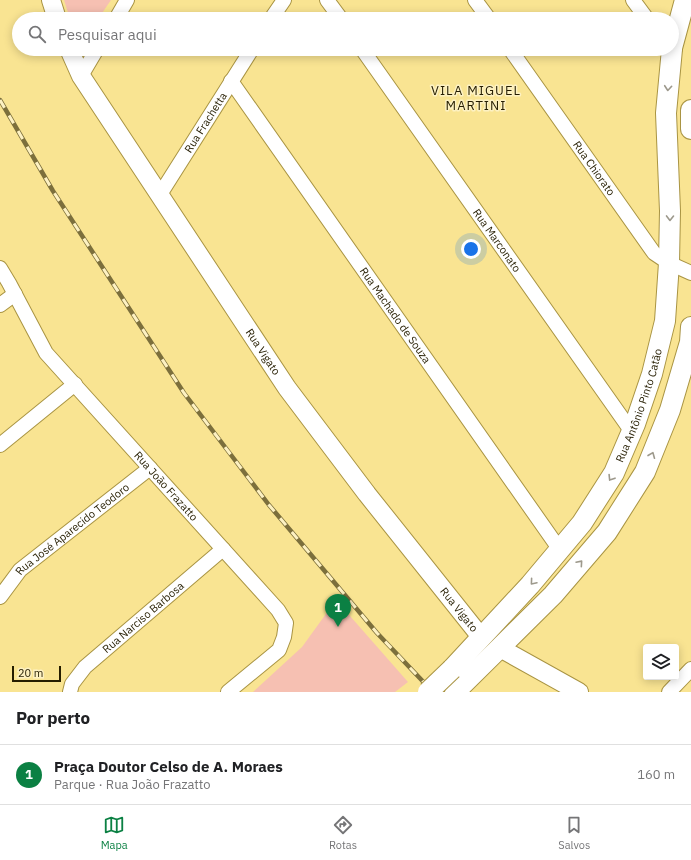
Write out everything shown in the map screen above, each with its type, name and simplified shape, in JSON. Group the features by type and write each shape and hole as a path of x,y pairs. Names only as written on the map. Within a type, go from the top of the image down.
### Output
{"main road":[{"name":"Rua Antônio Pinto Catão","path":"679,21 685,0"},
{"name":"Rua Antônio Pinto Catão","path":"458,681 482,637 530,585 582,523 614,473 632,432 652,374 665,321 669,263 670,211 666,113 670,56"},
{"path":"691,110 691,129"},
{"name":"Rua Antônio Pinto Catão","path":"428,692 458,681 500,648 553,596 607,532 645,472 670,410 691,337"}],"street":[{"path":"51,0 55,12"},
{"path":"120,12 127,0"},
{"path":"276,12 284,0"},
{"path":"327,0 336,12"},
{"path":"476,0 484,12"},
{"path":"636,2 642,12"},
{"name":"Rua Vigato","path":"72,56 80,76 287,388 367,494 482,637"},
{"path":"80,76 93,56"},
{"name":"Rua Frachetta","path":"159,196 247,56"},
{"name":"Rua Marconato","path":"367,56 632,432"},
{"name":"Rua Chiorato","path":"515,56 654,253 669,263 691,273"},
{"name":"Rua Machado de Souza","path":"231,81 560,550"},
{"name":"Rua João Frazatto","path":"0,268 46,352 278,610 286,623 284,637 278,650 228,692"},
{"path":"0,305 15,294"},
{"path":"0,445 75,384"},
{"name":"Rua José Aparecido Teodoro","path":"0,597 20,570 150,468"},
{"name":"Rua Narciso Barbosa","path":"70,692 72,684 85,667 223,549"},
{"path":"500,648 579,692"},
{"path":"669,692 691,669"}],"shaded area":[{"path":"64,0 111,0 103,12 68,12"},
{"path":"336,600 408,682 395,692 253,692 302,647"}],"railway":[{"path":"0,100 53,191 184,393 269,505 377,633 433,692"}],"place":[{"name":"Praça Doutor Celso de A. Moraes","path":"338,627"}],"district":[{"name":"VILA MIGUEL MARTINI","path":"476,98"}]}
